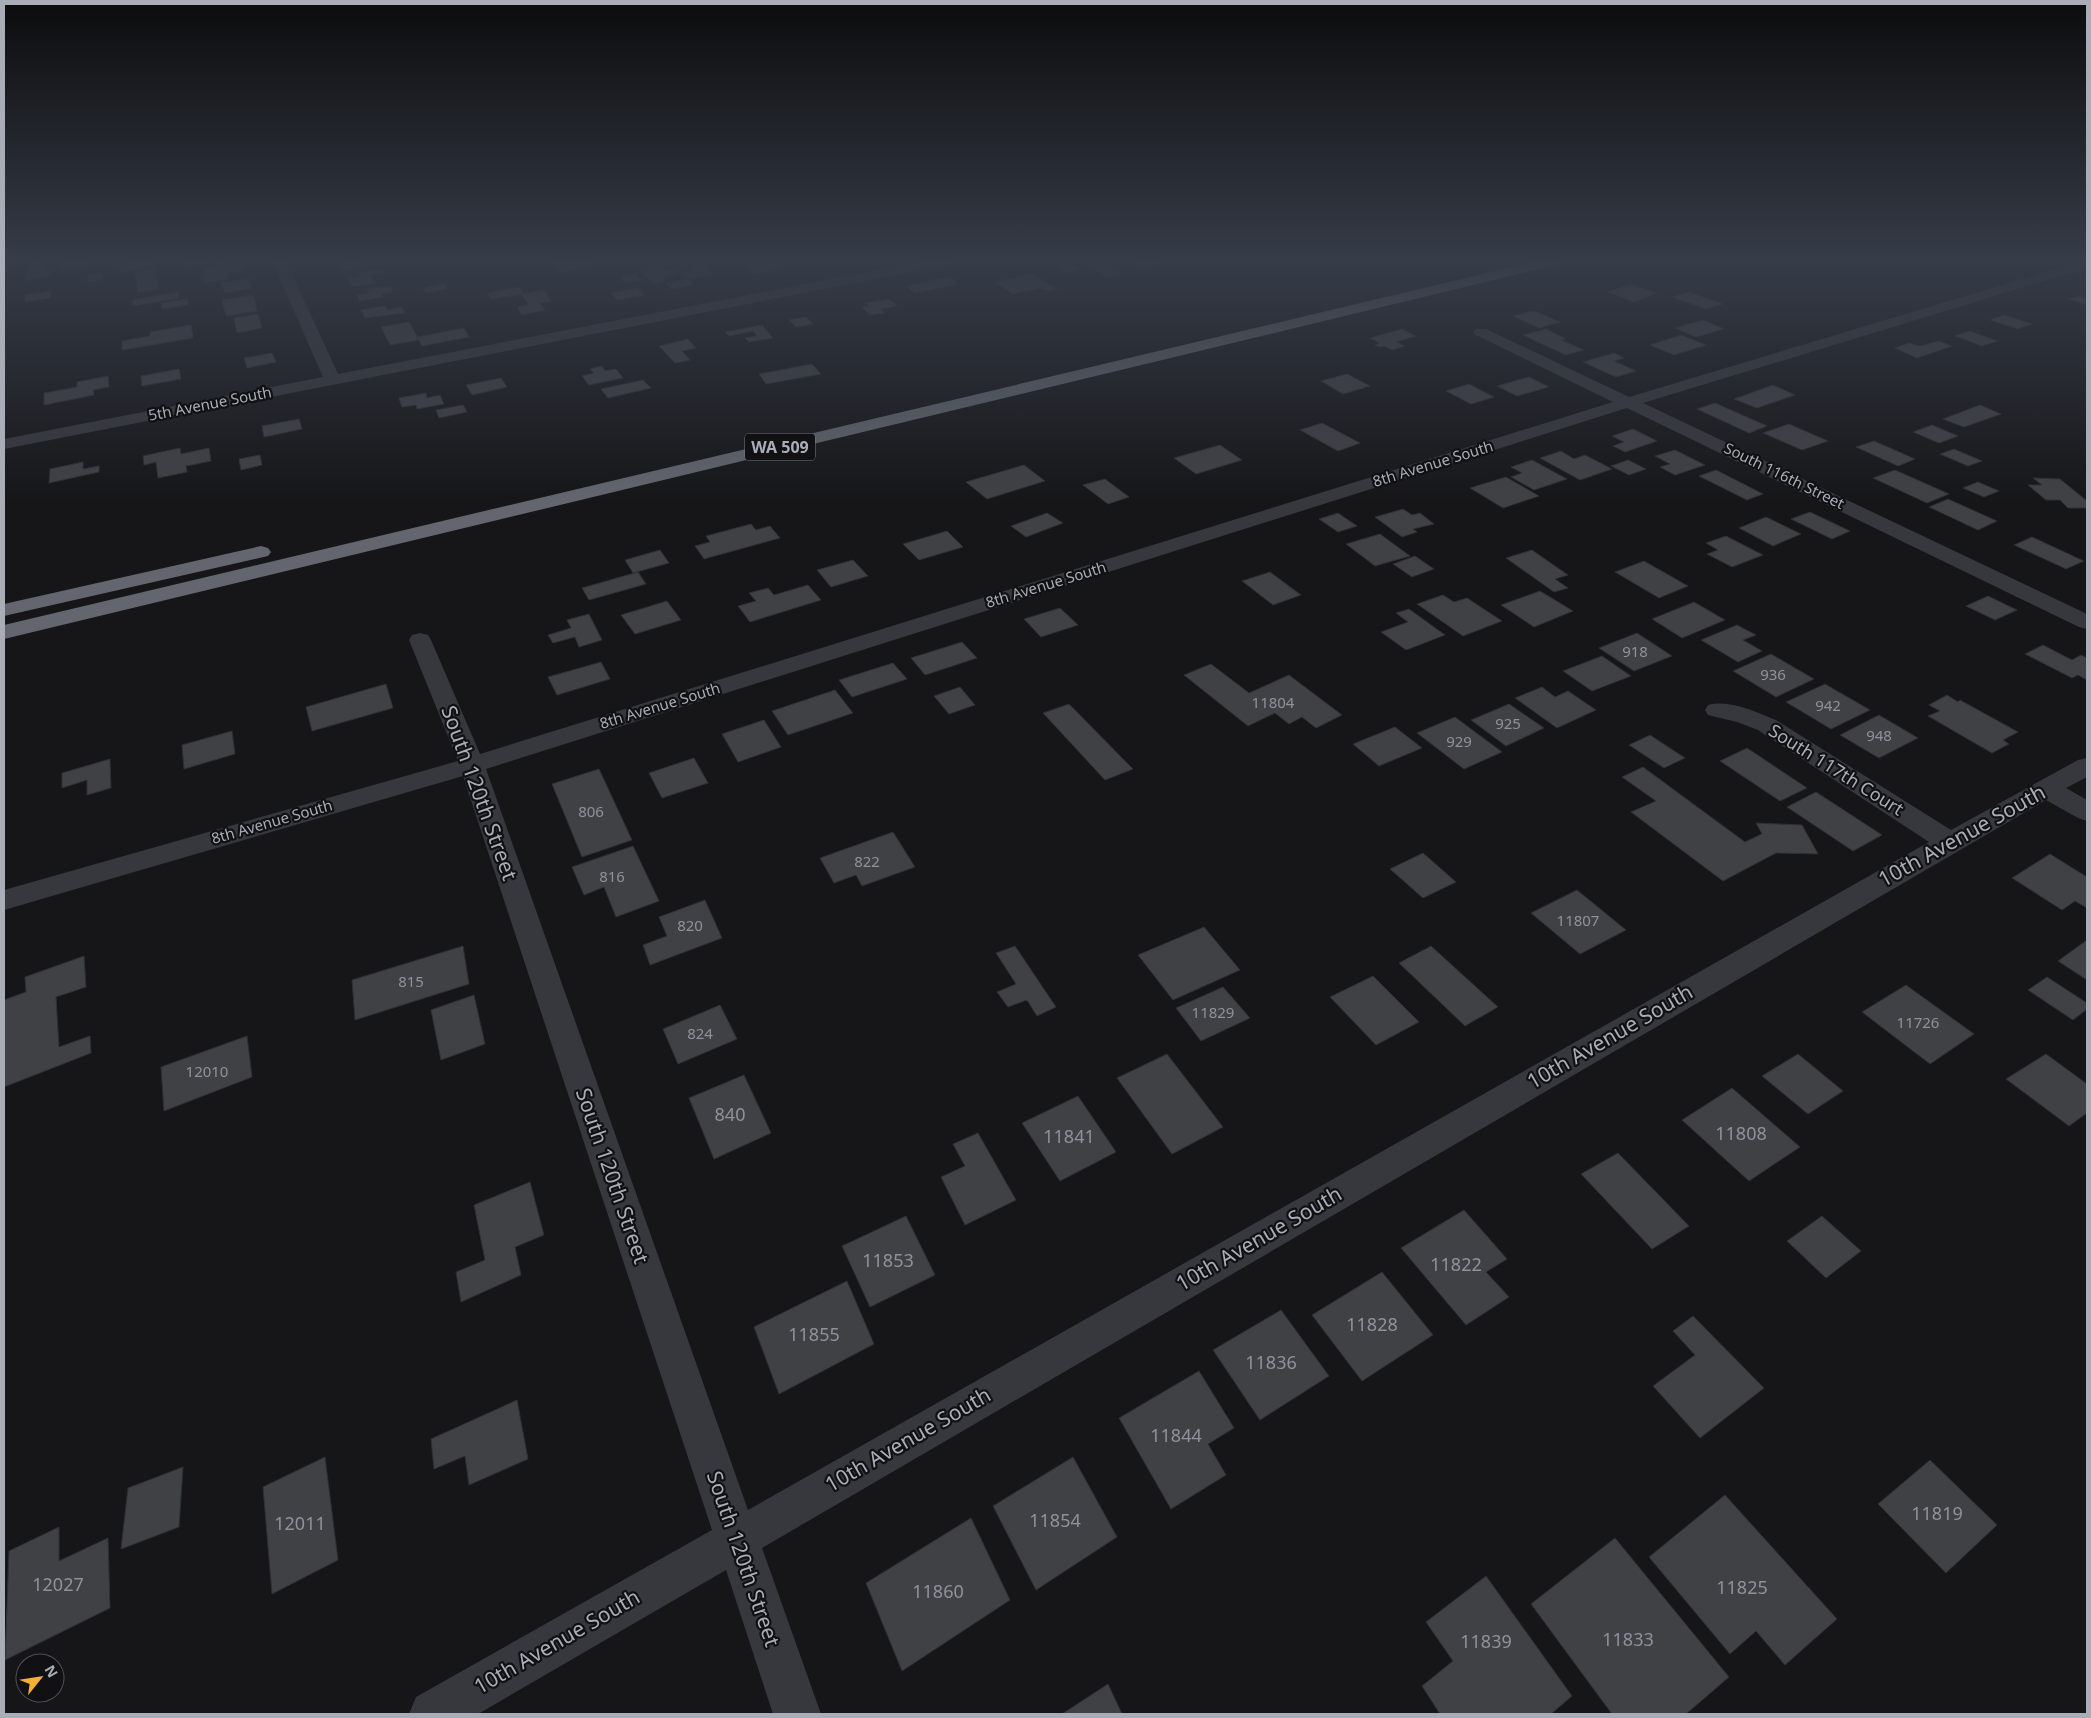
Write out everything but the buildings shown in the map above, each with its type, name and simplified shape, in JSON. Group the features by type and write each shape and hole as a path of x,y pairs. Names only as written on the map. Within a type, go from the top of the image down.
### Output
{"highway":[{"name":"WA 509","path":"615,468 1153,341"},
{"name":"WA 509","path":"4,632 1221,341"},
{"path":"4,610 276,548"}],"street":[{"path":"317,341 333,380"},
{"name":"5th Avenue South","path":"4,444 533,341"},
{"name":"South 116th Street","path":"1500,341 2087,622"},
{"name":"8th Avenue South","path":"4,900 472,765 1629,402 1831,341"},
{"name":"South 120th Street","path":"420,640 472,765 797,1714"},
{"name":"South 117th Court","path":"1717,710 1744,716 1767,725 1950,842"},
{"name":"10th Avenue South","path":"433,1714 1950,842 2087,766"},
{"path":"2046,788 2087,812"}]}
